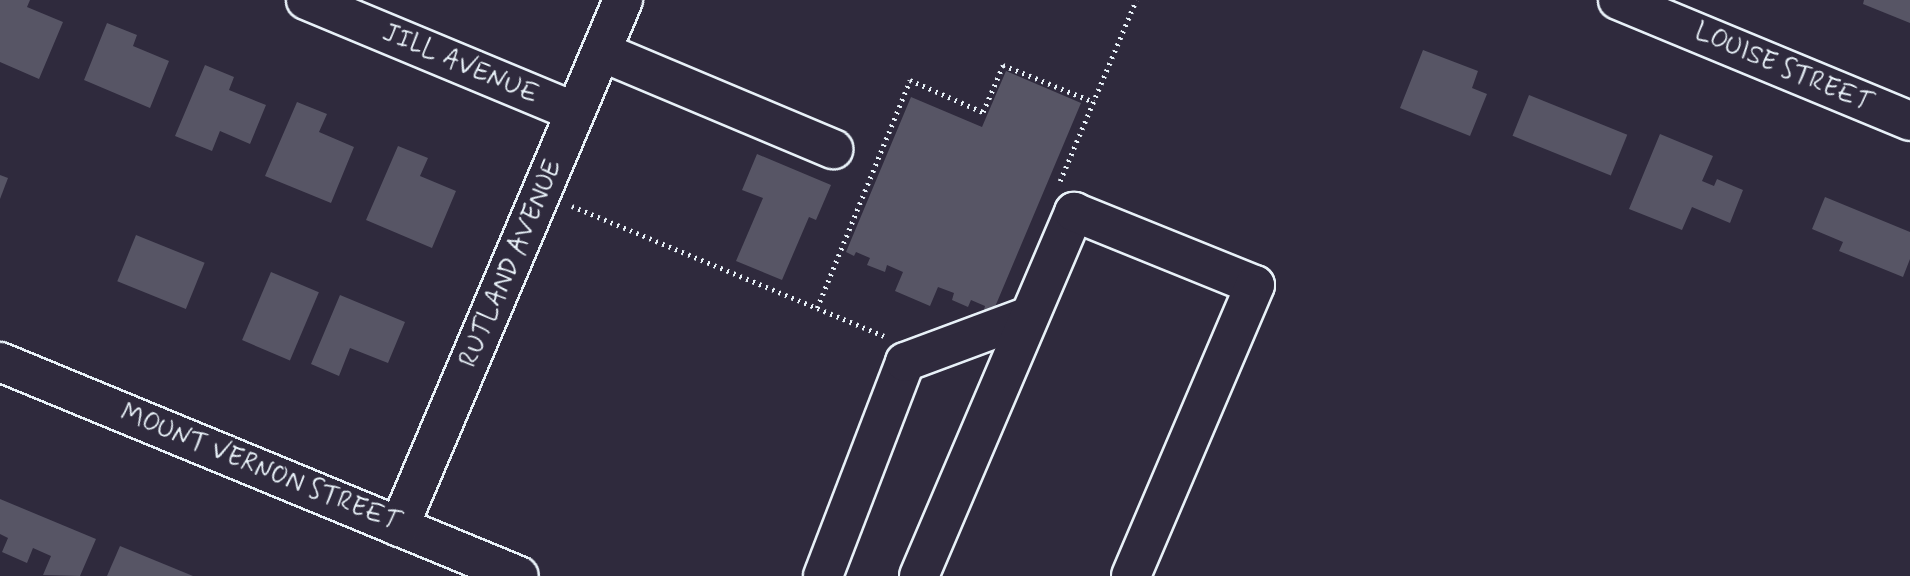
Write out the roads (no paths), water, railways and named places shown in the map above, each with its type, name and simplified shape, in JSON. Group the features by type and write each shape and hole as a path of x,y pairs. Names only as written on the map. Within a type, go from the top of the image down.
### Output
{"street":[{"name":"JILL AVENUE","path":"306,0 575,112"},
{"name":"RUTLAND AVENUE","path":"400,527 623,0"},
{"name":"LOUISE STREET","path":"1618,0 1910,121"},
{"path":"602,52 832,149"},
{"path":"919,576 1074,212 1255,285 1131,576"},
{"path":"823,576 905,362 1029,316"},
{"name":"MOUNT VERNON STREET","path":"0,362 512,575"}]}
